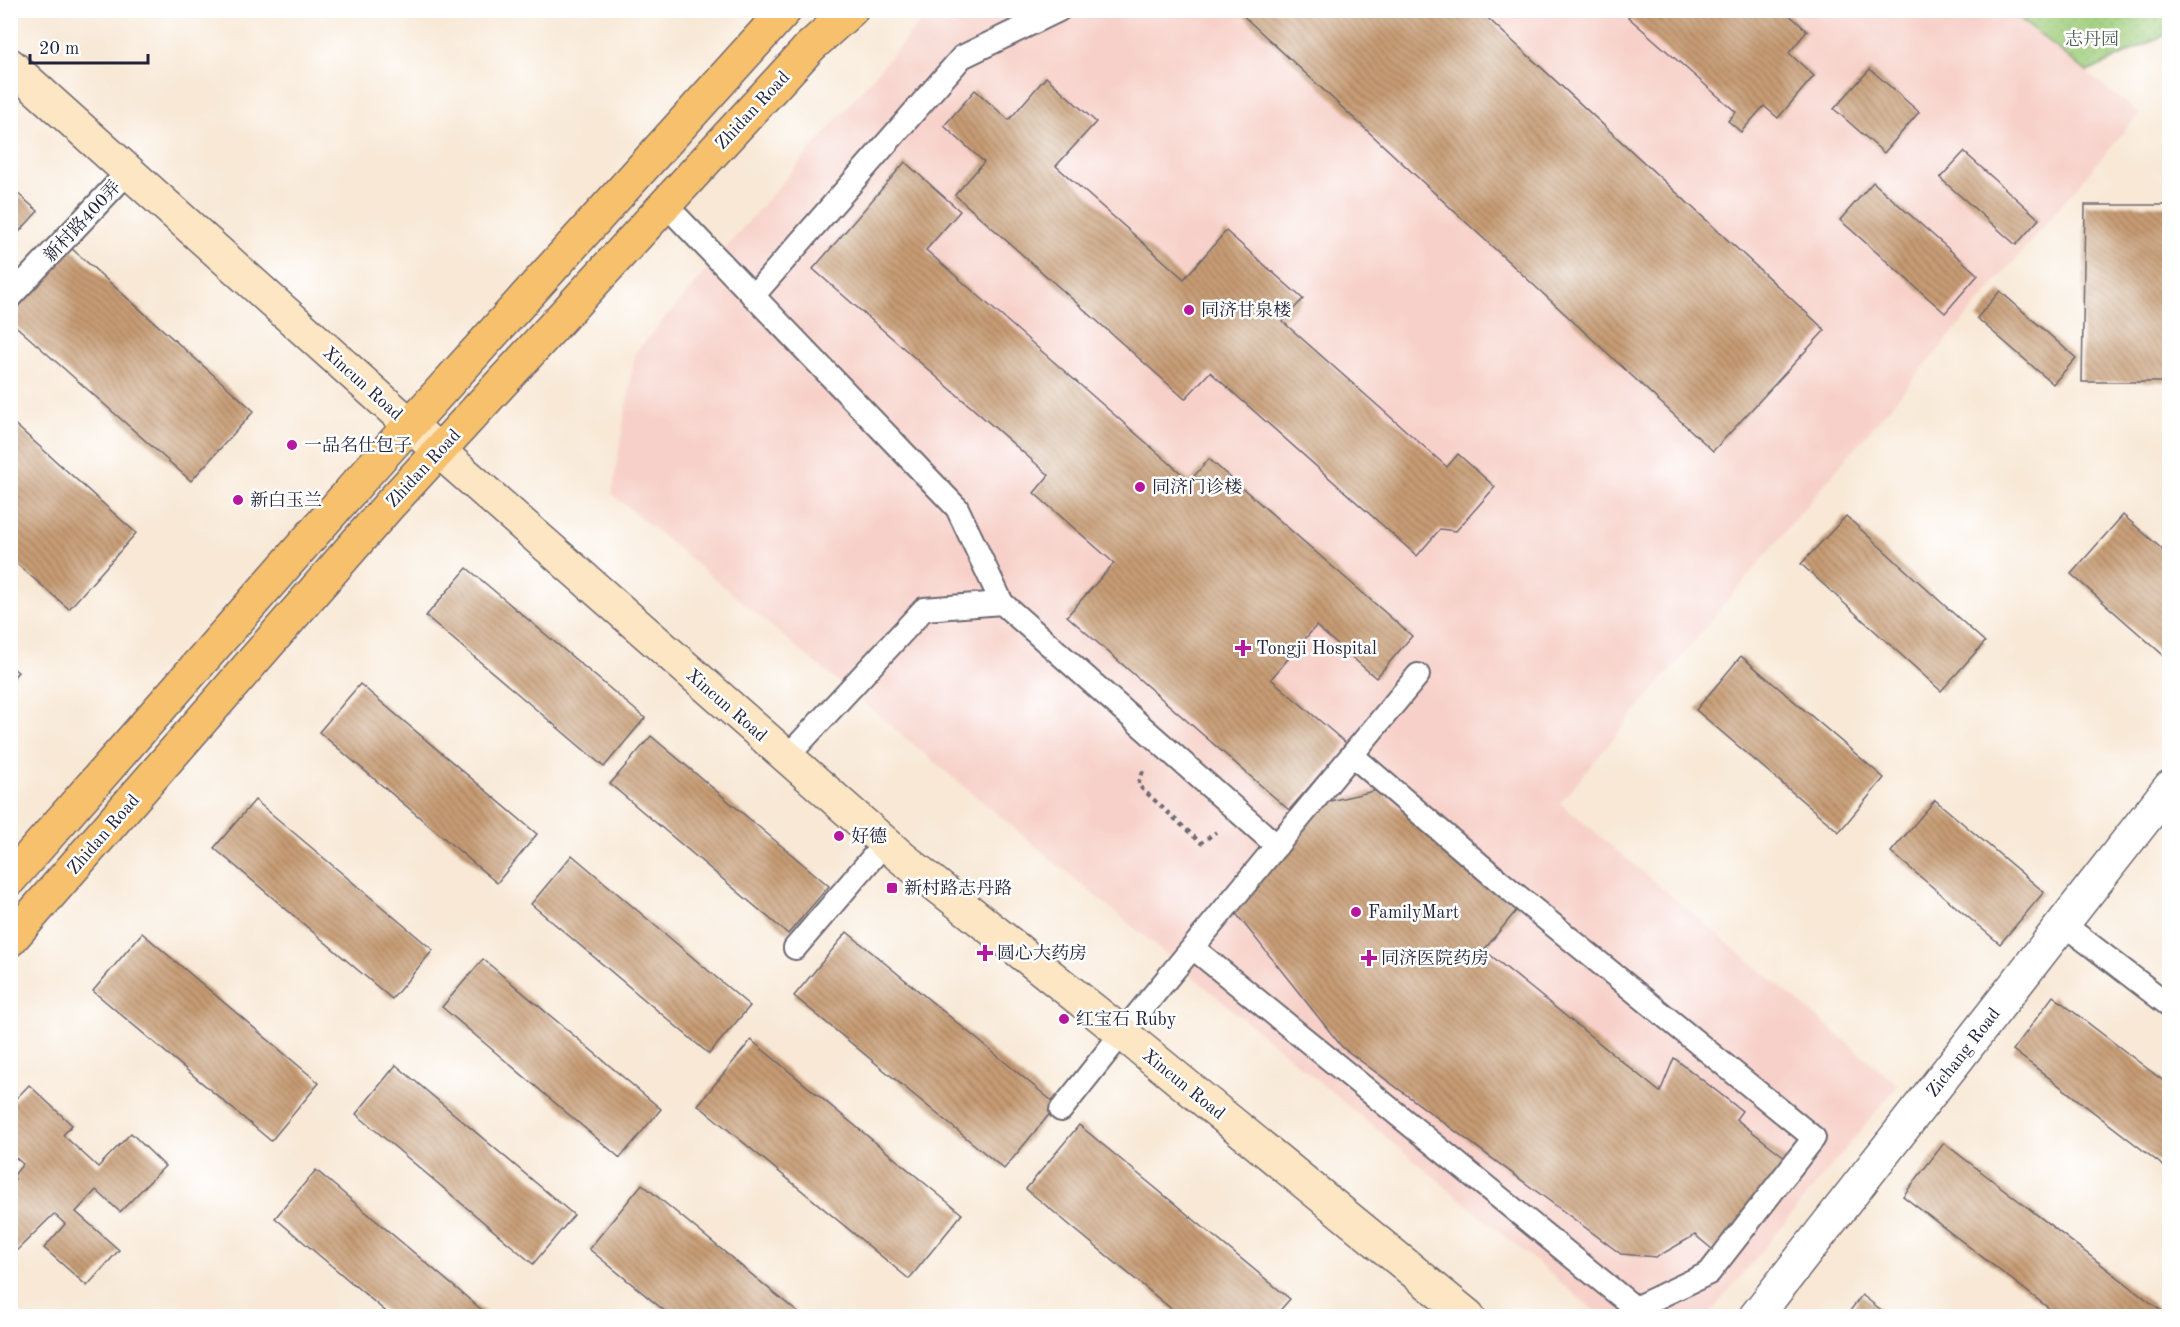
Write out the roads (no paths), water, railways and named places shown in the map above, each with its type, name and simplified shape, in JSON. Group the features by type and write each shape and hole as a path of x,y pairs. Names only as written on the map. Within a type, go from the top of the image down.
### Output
{"main road":[{"name":"Zhidan Road","path":"10,879 410,424 785,10"},
{"name":"Zhidan Road","path":"10,940 375,521 810,47 851,10"},
{"name":"Xincun Road","path":"10,65 439,451 885,843 1122,1033 1468,1317"}],"street":[{"name":"Zichang Road","path":"1756,1317 2169,787"}],"lane":[{"path":"753,296 962,57 1059,10"},
{"name":"新村路400弄","path":"10,297 129,171"},
{"path":"665,204 957,508 1002,603 1277,846"},
{"path":"787,757 924,609 1002,603"},
{"path":"1061,1110 1418,675"},
{"path":"1192,948 1635,1308 1710,1273 1814,1138 1498,879 1352,755"},
{"path":"795,948 885,843"},
{"path":"2062,923 2169,1006"}],"place":[{"name":"同济甘泉楼","path":"1189,310"},
{"name":"一品名仕包子","path":"292,445"},
{"name":"同济门诊楼","path":"1140,487"},
{"name":"新白玉兰","path":"238,500"},
{"name":"Tongji Hospital","path":"1243,648"},
{"name":"好德","path":"839,836"},
{"name":"新村路志丹路","path":"892,888"},
{"name":"FamilyMart","path":"1356,912"},
{"name":"圆心大药房","path":"985,953"},
{"name":"同济医院药房","path":"1369,958"},
{"name":"红宝石 Ruby","path":"1064,1019"}],"park label":[{"name":"志丹园","path":"2092,39"}]}
